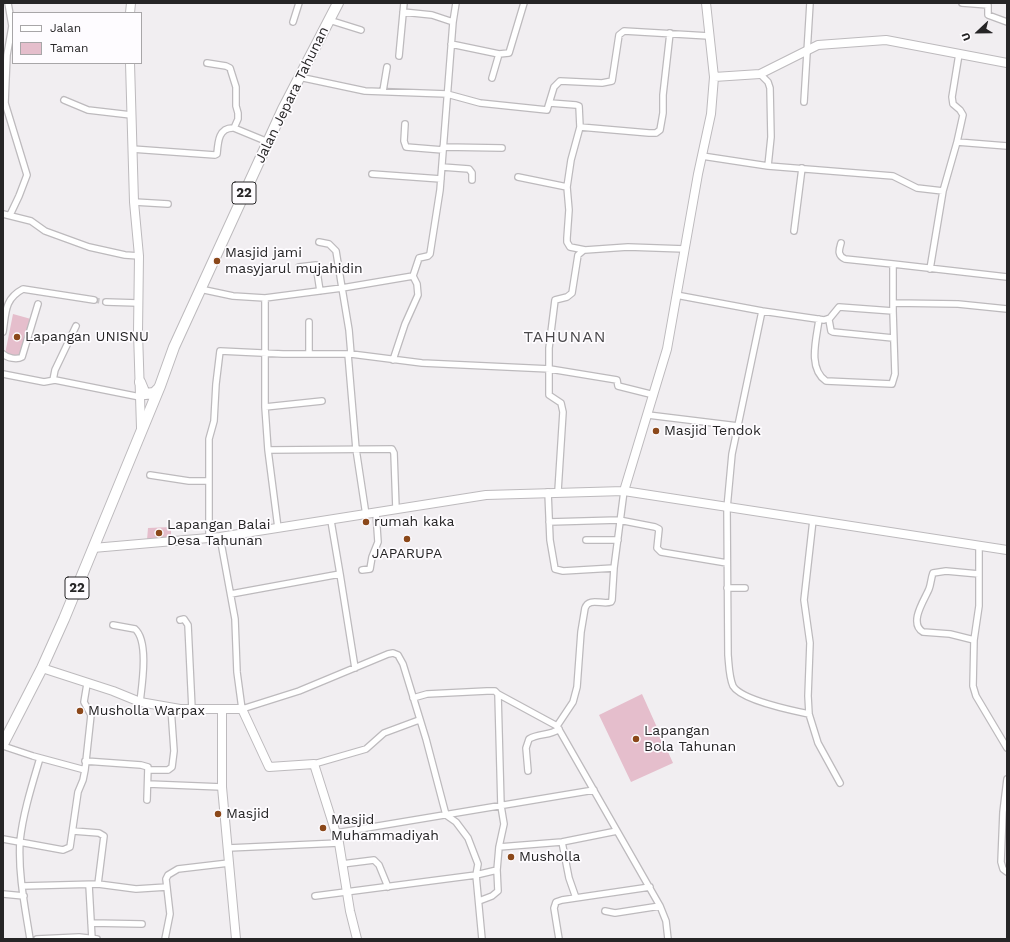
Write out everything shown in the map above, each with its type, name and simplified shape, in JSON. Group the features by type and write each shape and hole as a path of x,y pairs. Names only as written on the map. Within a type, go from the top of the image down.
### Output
{"highway":[{"name":"Jalan Jepara Tahunan","path":"160,386 174,347 268,142 299,77 338,3"},
{"path":"140,382 143,391 149,395 154,393 160,386"},
{"name":"22","path":"3,745 42,668 93,548 141,428 160,386"}],"street":[{"path":"8,3 12,32 7,55 5,104 27,175 10,215"},
{"path":"293,22 300,3"},
{"path":"399,56 404,3"},
{"path":"393,360 405,324 418,295 417,284 413,276 419,258 430,254 441,179 451,44 456,3"},
{"path":"451,44 505,54 510,50 524,3"},
{"path":"528,771 526,748 529,739 536,735 554,732 573,702 577,687 580,632 586,605 591,602 606,604 612,601 619,520 624,490 667,349 711,114 714,77 706,3"},
{"path":"804,102 810,3"},
{"path":"962,3 988,5 988,15 1007,22"},
{"path":"403,12 432,15 453,22"},
{"path":"329,20 361,30"},
{"path":"299,77 365,91 447,94 480,103 547,110 554,87 560,81 602,83 612,81 619,36 622,32 629,30 690,36 710,36"},
{"path":"580,127 649,133 656,133 660,130 663,118 663,95 670,33"},
{"path":"714,77 760,74 806,50 821,44 886,40 1007,63"},
{"path":"492,78 499,54"},
{"path":"930,269 943,191 963,115 953,104 952,97 959,54"},
{"path":"207,63 230,68 236,87 236,106 238,113 238,120 234,128"},
{"path":"130,64 134,202 139,256 138,303 141,428"},
{"path":"383,91 387,67"},
{"path":"760,74 768,82 770,88 771,138 768,166"},
{"path":"64,100 88,110 131,115"},
{"path":"550,103 572,104 579,106 580,127 570,160 567,187 569,210 567,242 570,247 585,250 628,247 685,249"},
{"path":"405,124 404,141 406,147 502,148"},
{"path":"132,148 215,155 217,154 220,134 227,127 234,128 268,142"},
{"path":"957,142 1007,146"},
{"path":"702,156 768,166 892,176 916,188 943,191"},
{"path":"442,167 469,169 472,174 472,180"},
{"path":"794,231 802,168"},
{"path":"372,174 441,179"},
{"path":"518,177 567,187"},
{"path":"134,202 168,204"},
{"path":"3,214 31,221 44,231 89,247 117,254 139,256"},
{"path":"319,242 329,244 336,251 350,330 350,354 356,449 366,515"},
{"path":"840,243 839,253 841,257 845,259 1007,277"},
{"path":"558,491 563,406 562,403 549,395 550,340 555,300 567,297 572,293 578,255 585,250"},
{"path":"299,267 316,264 320,291"},
{"path":"819,319 815,352 816,368 819,374 826,381 893,383 895,374 893,338 893,264"},
{"path":"200,289 233,296 265,298 342,288 413,276"},
{"path":"3,332 10,299 14,294 23,289 94,300"},
{"path":"676,295 762,311 829,320"},
{"path":"265,298 265,407 268,450 278,528"},
{"path":"106,302 138,303"},
{"path":"893,303 958,304 1007,309"},
{"path":"3,354 18,359 22,358 38,304"},
{"path":"893,312 839,307 829,320 830,331 833,332 893,338"},
{"path":"762,311 732,454 727,508 728,655 730,678 740,693 758,700 809,714"},
{"path":"309,322 309,353"},
{"path":"53,380 55,370 76,326"},
{"path":"209,538 209,434 214,421 220,350 265,354 350,354 393,360 550,369 595,377 610,378 617,380 618,386 654,395"},
{"path":"3,374 44,382 53,380 140,397"},
{"path":"265,407 322,401"},
{"path":"648,415 738,426"},
{"path":"268,450 393,450 396,509"},
{"path":"150,475 189,481 208,481"},
{"path":"93,548 220,537 331,521 376,512 486,495 558,491 624,490 727,508 1007,550"},
{"path":"548,492 552,553 556,570 614,568"},
{"path":"362,570 370,569 372,557 378,542 376,512"},
{"path":"549,522 619,520 659,529 658,548 661,552 727,562"},
{"path":"813,520 804,600 810,643 809,714 818,743 840,783"},
{"path":"331,521 355,668"},
{"path":"220,537 235,619 237,672 242,709 269,767 314,764 366,749 384,733 419,720"},
{"path":"586,540 618,540"},
{"path":"980,547 979,606 974,640 973,676 975,692 1007,748"},
{"path":"974,640 950,634 923,632 918,626 918,616 920,604 929,588 932,573 946,571 979,574"},
{"path":"231,594 340,574"},
{"path":"727,588 745,588"},
{"path":"180,620 184,619 188,625 192,709"},
{"path":"113,625 135,629 141,637 143,651 140,702"},
{"path":"42,668 140,702 171,708 222,710 242,709 299,691 388,654 396,654 403,664 446,815 456,822 468,838 478,864 476,875 482,939"},
{"path":"3,839 66,849 70,847 78,792 85,770 91,715 84,702 87,684"},
{"path":"412,698 427,694 495,691 558,727 660,906 666,921 668,939"},
{"path":"479,901 492,896 498,891 499,847 504,824 501,806 498,694"},
{"path":"85,762 145,766 149,770 168,770 172,766 174,752 171,708"},
{"path":"222,710 222,787 236,939"},
{"path":"3,745 40,758 85,770"},
{"path":"30,939 22,886 20,842 25,815 40,758"},
{"path":"314,764 339,843 357,939"},
{"path":"147,800 149,770"},
{"path":"1007,779 1003,812 1001,862 1003,869 1007,872"},
{"path":"148,784 222,787"},
{"path":"336,833 594,790"},
{"path":"73,831 99,833 104,836 98,884"},
{"path":"499,847 562,842 617,831"},
{"path":"562,842 569,878 576,898"},
{"path":"228,848 339,843"},
{"path":"342,864 374,860 378,865 388,887"},
{"path":"165,939 170,914 167,887 168,875 173,870 229,863"},
{"path":"315,896 476,875 498,870"},
{"path":"22,886 98,884 136,889 167,887"},
{"path":"37,939 93,939 89,885"},
{"path":"559,939 555,905 562,900 650,887"},
{"path":"3,894 24,896"},
{"path":"605,911 615,913 660,906"},
{"path":"91,923 142,924"}],"green space":[{"name":"Lapangan UNISNU","path":"13,314 31,319 20,358 5,354"},
{"name":"Lapangan Balai Desa Tahunan","path":"171,527 171,538 147,540 148,528"},
{"name":"Lapangan Bola Tahunan","path":"642,694 673,763 631,782 599,715"}],"tunnel":[{"path":"94,300 106,302"}],"place":[{"name":"Masjid jami masyjarul mujahidin","path":"217,261"},
{"name":"Lapangan UNISNU","path":"17,337"},
{"name":"Masjid Tendok","path":"656,431"},
{"name":"rumah kaka","path":"366,522"},
{"name":"Lapangan Balai Desa Tahunan","path":"159,533"},
{"name":"JAPARUPA","path":"407,539"},
{"name":"Musholla Warpax","path":"80,711"},
{"name":"Lapangan Bola Tahunan","path":"636,739"},
{"name":"Masjid","path":"218,814"},
{"name":"Masjid Muhammadiyah","path":"323,828"},
{"name":"Musholla","path":"511,857"}],"district":[{"name":"TAHUNAN","path":"565,337"}]}
